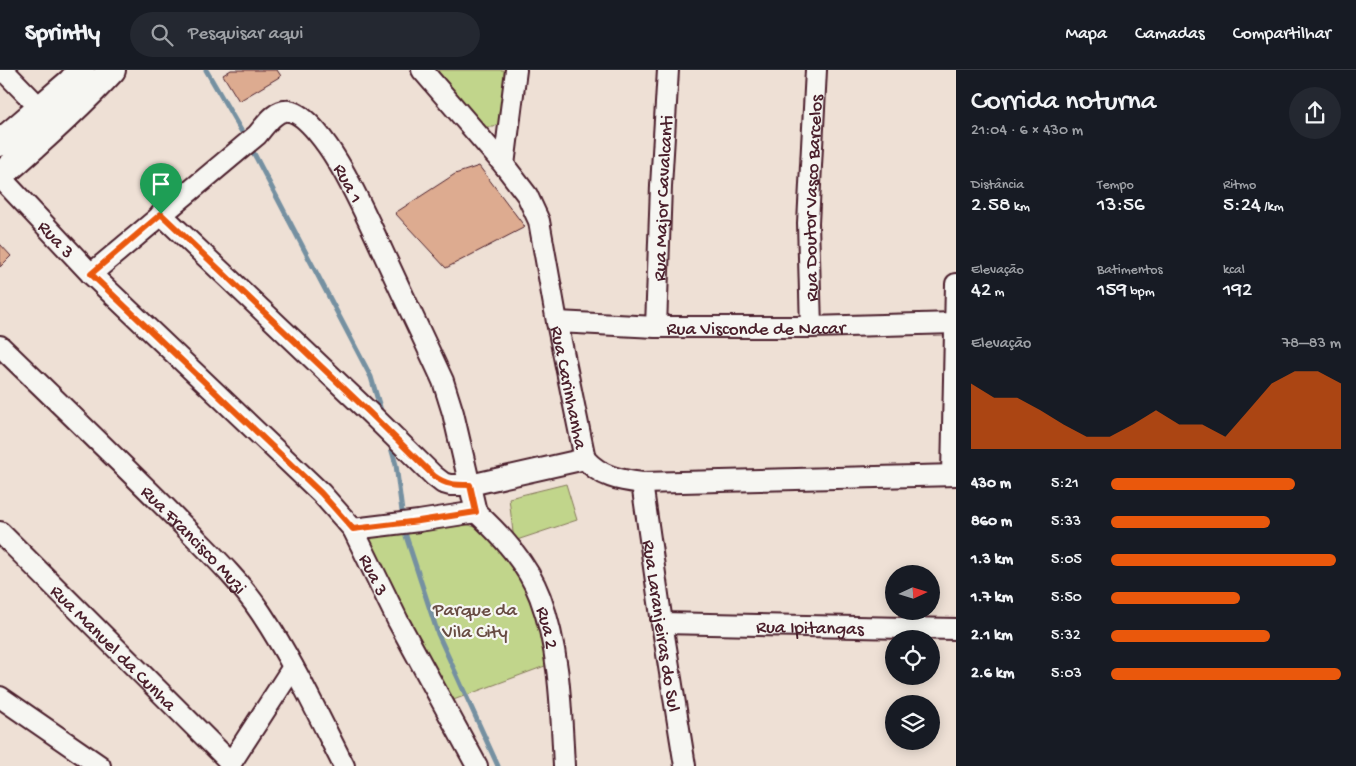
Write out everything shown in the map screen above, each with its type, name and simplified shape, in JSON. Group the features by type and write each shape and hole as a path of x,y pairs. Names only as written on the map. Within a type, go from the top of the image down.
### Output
{"main road":[{"path":"0,143 81,70"},
{"path":"0,177 87,98 112,70"}],"street":[{"path":"3,70 40,108"},
{"name":"Rua Carinhanha","path":"422,70 504,165 527,195 539,221 585,459 594,469 609,476 642,483 954,475"},
{"path":"504,165 516,70"},
{"name":"Rua Major Cavalcanti","path":"656,327 661,186 668,70"},
{"name":"Rua Doutor Vasco Barcelos","path":"811,327 808,223 816,70"},
{"name":"Rua 1","path":"91,274 257,135 278,113 286,110 295,112 326,143 338,162 356,195 443,381 453,413 476,512"},
{"name":"Rua 3","path":"0,177 91,274 321,493 353,529 398,621 477,766"},
{"path":"161,214 443,483 470,485 585,459"},
{"path":"954,475 956,284"},
{"name":"Rua Visconde de Nacar","path":"557,322 656,327 811,327 955,323"},
{"name":"Rua Francisco Muzi","path":"0,346 219,562 261,613 344,766"},
{"name":"Rua Laranjeiras do Sul","path":"642,483 684,766"},
{"path":"353,529 476,512"},
{"name":"Rua 2","path":"476,512 496,530 515,552 529,574 539,596 556,663 561,707 564,766"},
{"name":"Rua Manuel da Cunha","path":"0,532 230,764"},
{"name":"Rua Ipitangas","path":"662,623 956,629"},
{"path":"230,764 292,667"},
{"path":"0,697 100,766"}],"green space":[{"path":"429,70 511,70 507,117 494,127 477,127"},
{"path":"566,484 577,520 514,541 509,498"},
{"name":"Parque da Vila City","path":"443,524 465,524 479,528 500,543 533,589 553,663 448,702 360,532"}],"building":[{"path":"231,70 277,70 281,76 239,101 223,75"},
{"path":"479,166 525,227 446,268 395,213 455,174"},
{"path":"0,244 11,256 0,267"}],"waterway":[{"path":"206,70 246,139"},
{"path":"250,146 371,377 382,414"},
{"path":"390,444 396,465 403,519"},
{"path":"404,527 438,634 498,766"}],"route":[{"path":"161,214 434,476 443,483 450,485 470,485 476,512 353,529 321,493 91,274 161,214"}]}
